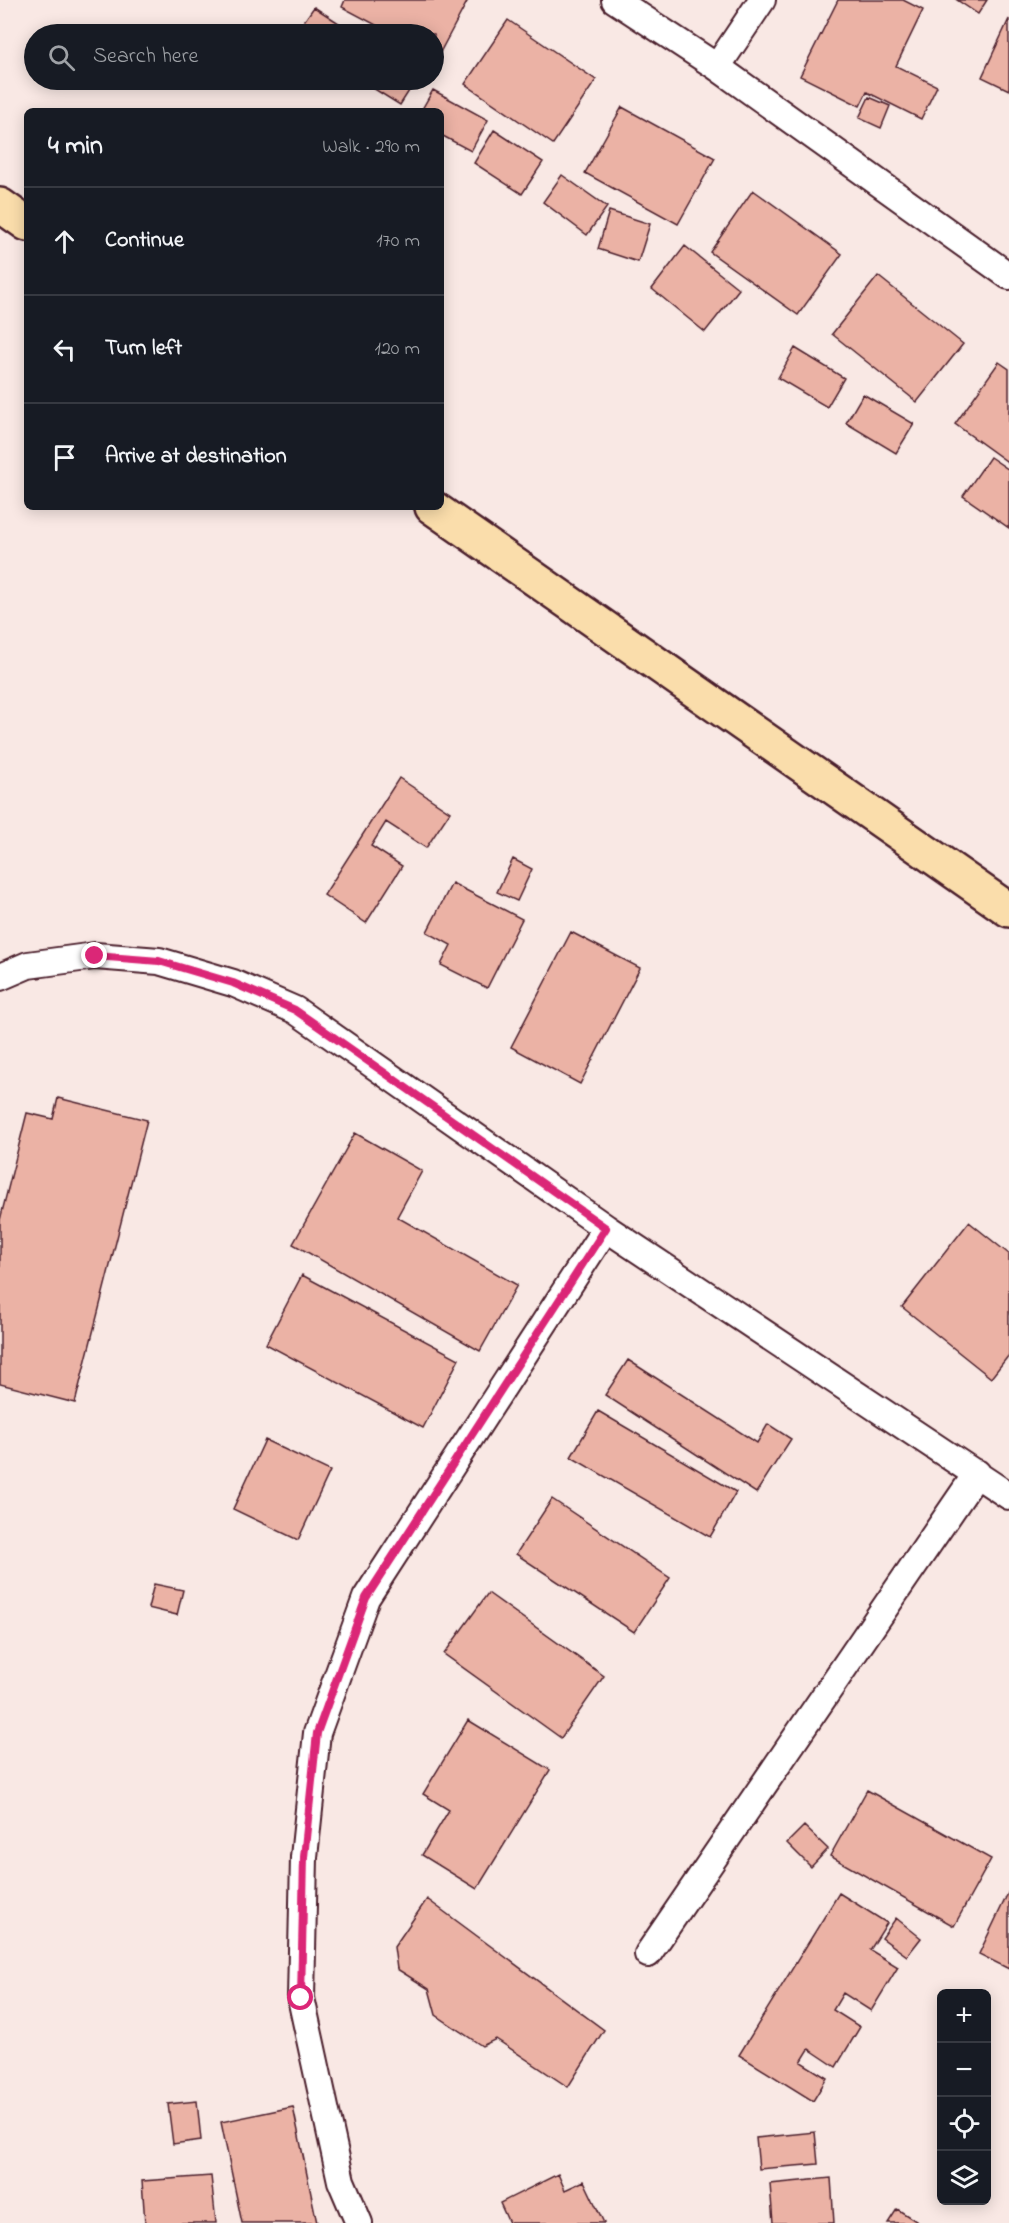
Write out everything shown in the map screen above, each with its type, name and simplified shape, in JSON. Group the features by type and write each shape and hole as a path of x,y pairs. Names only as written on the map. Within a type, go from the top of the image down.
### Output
{"main road":[{"path":"0,205 24,222"},
{"path":"436,510 1009,910"}],"street":[{"path":"615,0 717,67 1009,276"},
{"path":"717,67 762,0"},
{"path":"0,977 28,966 95,956 159,961 233,983 295,1010 606,1228 1009,1496"},
{"path":"359,2223 341,2181 301,1998 304,1857 317,1733 366,1598 606,1228"},
{"path":"648,1954 977,1473"}],"building":[{"path":"345,0 468,0 444,45 444,24 374,24 342,7"},
{"path":"838,0 903,0 923,10 896,66 937,86 921,119 867,92 860,106 800,76"},
{"path":"957,0 987,0 978,14"},
{"path":"314,7 340,24 302,24"},
{"path":"1009,19 1009,90 982,77"},
{"path":"508,20 596,80 553,144 465,84"},
{"path":"376,90 410,90 400,105"},
{"path":"433,90 488,120 471,151 444,137 444,108 423,108"},
{"path":"869,97 890,106 881,128 859,118"},
{"path":"622,107 715,158 678,224 585,173"},
{"path":"494,130 543,162 522,194 474,163"},
{"path":"562,175 607,207 587,235 543,202"},
{"path":"753,190 842,254 798,315 710,252"},
{"path":"609,211 650,224 638,262 598,249"},
{"path":"685,246 739,289 705,332 652,289"},
{"path":"878,276 963,344 917,402 832,334"},
{"path":"795,348 844,378 827,407 778,378"},
{"path":"999,362 1009,369 1009,463 955,424"},
{"path":"863,394 914,424 896,453 846,423"},
{"path":"990,457 1009,470 1009,528 963,496"},
{"path":"399,778 450,812 426,848 386,822 371,846 402,866 366,923 324,895"},
{"path":"513,859 532,869 517,901 497,892"},
{"path":"452,883 522,919 487,988 441,965 451,945 427,932"},
{"path":"571,932 640,968 580,1084 511,1047"},
{"path":"58,1098 147,1120 75,1403 0,1384 0,1220 27,1113 53,1119"},
{"path":"355,1133 422,1171 397,1217 517,1285 480,1351 293,1244"},
{"path":"969,1222 1009,1254 1009,1355 991,1378 902,1307"},
{"path":"302,1275 459,1359 423,1428 266,1344"},
{"path":"628,1360 757,1443 768,1424 791,1439 756,1493 605,1395"},
{"path":"598,1411 736,1492 710,1537 571,1457"},
{"path":"265,1440 330,1471 298,1540 233,1509"},
{"path":"552,1499 670,1578 634,1632 516,1554"},
{"path":"154,1584 183,1590 177,1615 148,1608"},
{"path":"488,1593 604,1676 561,1738 444,1654"},
{"path":"468,1720 550,1770 477,1889 422,1855 449,1810 423,1794"},
{"path":"867,1790 991,1859 954,1926 830,1856"},
{"path":"804,1826 828,1849 811,1867 787,1843"},
{"path":"1009,1891 1009,1969 979,1954"},
{"path":"839,1893 887,1923 870,1950 898,1967 871,2011 843,1993 833,2010 860,2027 836,2067 809,2049 801,2062 827,2078 813,2101 739,2055"},
{"path":"427,1899 604,2030 568,2087 496,2039 482,2046 436,2015 429,1989 397,1969 394,1947"},
{"path":"896,1918 921,1938 907,1956 882,1938"},
{"path":"197,2101 201,2140 173,2144 168,2104"},
{"path":"293,2107 317,2223 242,2223 221,2122"},
{"path":"815,2132 818,2164 759,2169 756,2138"},
{"path":"558,2174 565,2190 584,2181 604,2223 509,2223 500,2203"},
{"path":"211,2176 216,2223 145,2223 142,2181"},
{"path":"831,2178 834,2223 773,2223 770,2184"},
{"path":"897,2209 919,2223 888,2223"}],"route":[{"path":"95,956 159,961 233,983 295,1010 606,1228 366,1598 317,1733 304,1857 301,1998"}]}
